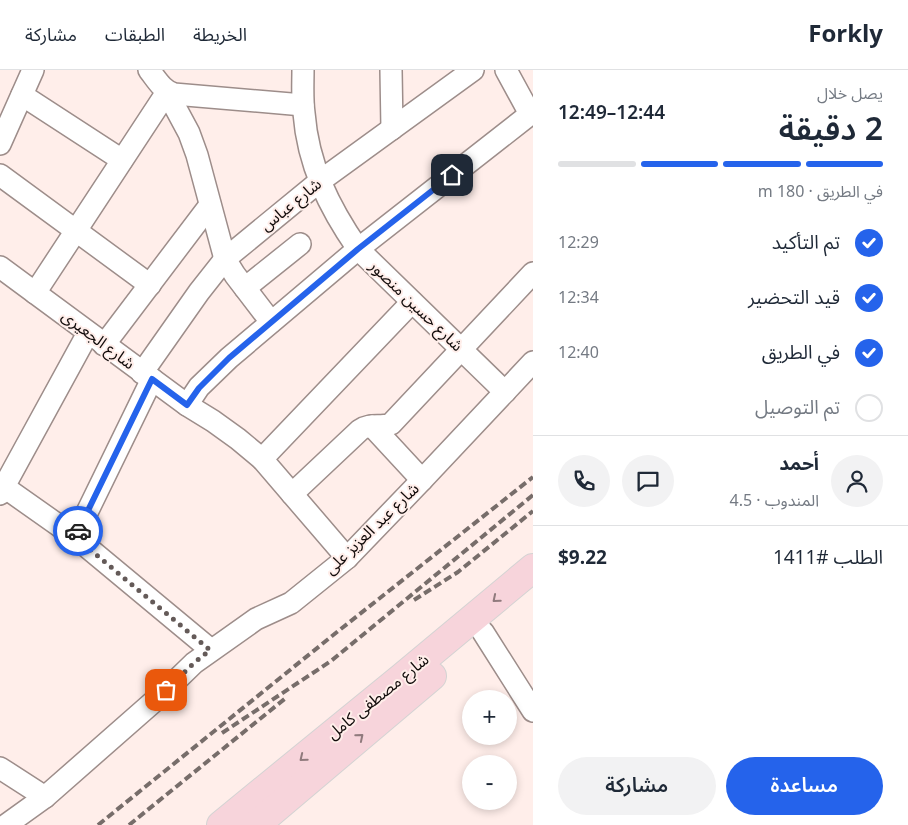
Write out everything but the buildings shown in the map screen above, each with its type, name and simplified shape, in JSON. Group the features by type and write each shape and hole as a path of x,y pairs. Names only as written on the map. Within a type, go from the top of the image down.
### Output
{"main road":[{"name":"شارع مصطفى كامل","path":"221,825 254,817 407,685 533,568"},
{"name":"شارع مصطفى كامل","path":"407,685 483,632 533,590"}],"street":[{"path":"0,144 33,70"},
{"path":"149,70 167,92 189,133 197,155 225,260 271,322"},
{"name":"شارع حسين منصور","path":"304,70 303,105 307,137 320,181 344,230 358,249 505,392"},
{"path":"391,70 392,129"},
{"name":"شارع عباس","path":"75,537 147,376 199,292 225,260 320,181 473,70"},
{"path":"187,405 213,373 271,322 358,249 531,113 506,70"},
{"path":"167,92 303,105"},
{"path":"35,293 167,92"},
{"path":"22,95 122,160"},
{"path":"0,175 150,285"},
{"path":"210,205 150,285 96,339 1,488 75,537 210,650"},
{"path":"245,288 300,244"},
{"name":"شارع الجعيرى","path":"0,267 187,405 238,439 262,459 347,558"},
{"path":"292,494 360,430 368,426 391,424 533,273"},
{"path":"262,459 412,302"},
{"name":"شارع عبد العزيز على","path":"6,825 45,796 210,650 256,619 290,603 347,558 533,362"},
{"path":"372,426 422,480"},
{"path":"483,632 533,711"},
{"path":"0,768 45,796"}],"railway":[{"path":"98,825 533,477"},
{"path":"222,733 331,661 533,495"},
{"path":"414,600 458,572 533,511"},
{"path":"129,825 287,697"}],"way so far":[{"path":"78,531 75,537 210,650 166,690"}],"route":[{"path":"78,531 152,379 187,405 199,388 229,358 358,249 452,175"}]}
